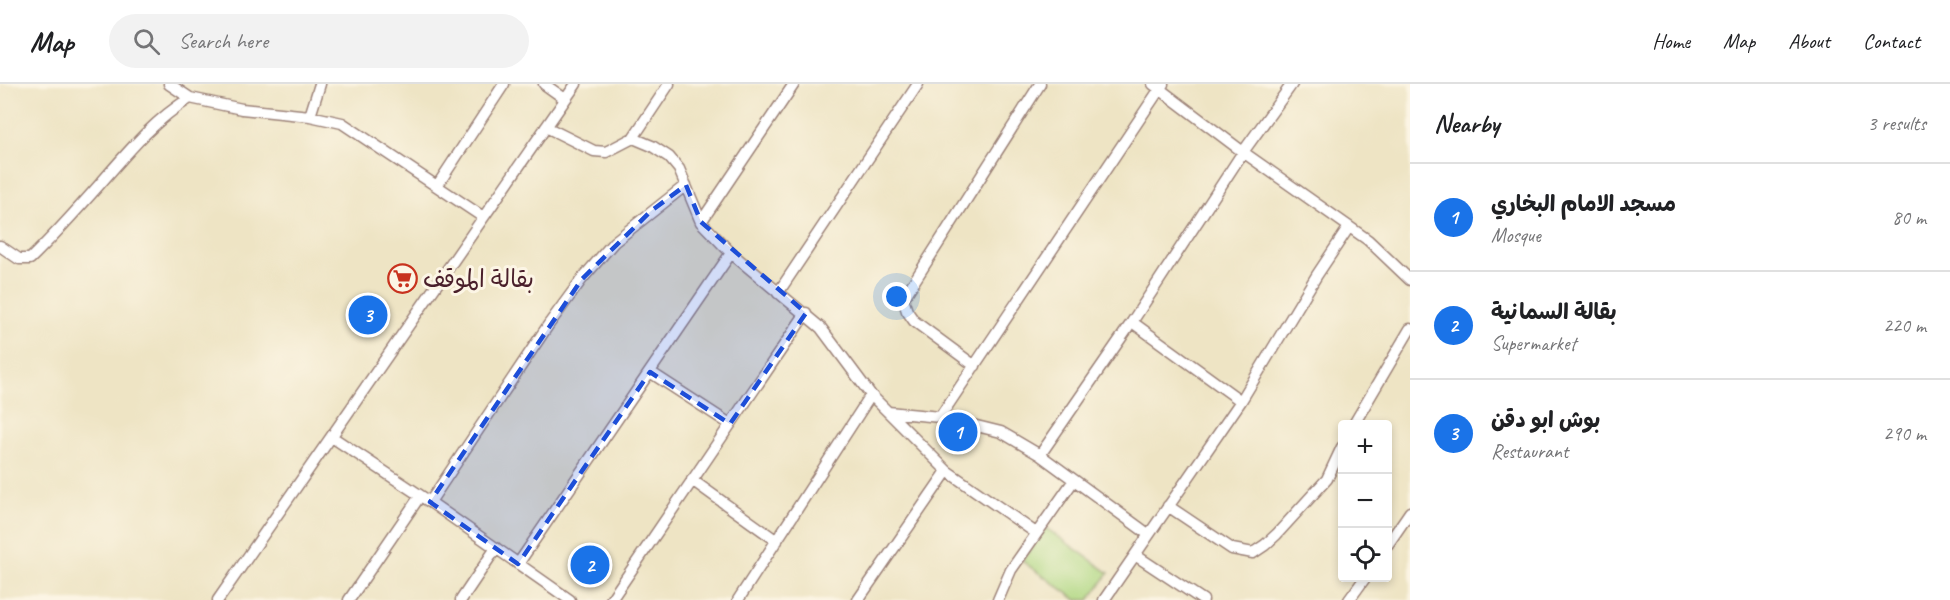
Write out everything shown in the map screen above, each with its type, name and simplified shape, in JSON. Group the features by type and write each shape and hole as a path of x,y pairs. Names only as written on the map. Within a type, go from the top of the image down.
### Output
{"street":[{"path":"169,84 190,98 251,110 310,116 342,123 483,217"},
{"path":"310,116 320,84"},
{"path":"437,186 504,84"},
{"path":"218,600 576,84"},
{"path":"546,127 594,151 606,152 633,138 669,84"},
{"path":"701,222 794,84"},
{"path":"778,293 918,84"},
{"path":"975,366 914,321 903,299 1040,84"},
{"path":"1040,455 1292,84"},
{"path":"546,85 565,99"},
{"path":"940,417 1159,86 1244,152 1368,240 1410,280"},
{"path":"0,246 19,259 30,259 97,188 146,131 168,112 190,98"},
{"path":"633,138 669,157 679,170 701,222 731,253 821,328 871,395 947,471 1036,533"},
{"path":"430,502 549,324 582,279 614,242 686,185"},
{"path":"1104,600 1241,401 1317,275 1349,227"},
{"path":"518,564 731,253"},
{"path":"611,600 806,314"},
{"path":"1132,322 1241,401"},
{"path":"1356,420 1410,329"},
{"path":"650,372 730,424"},
{"path":"738,600 871,395"},
{"path":"888,412 940,417 1001,432 1040,455 1148,534"},
{"path":"332,437 570,600"},
{"path":"1168,506 1232,549 1253,553 1277,534 1327,479 1338,456"},
{"path":"858,600 947,471"},
{"path":"692,480 777,541"},
{"path":"998,600 1011,570 1074,480"},
{"path":"349,600 420,496"},
{"path":"1392,538 1410,512"},
{"path":"461,600 496,548"},
{"path":"1135,555 1203,600"},
{"path":"1349,600 1362,582"}],"highlighted area":[{"path":"686,185 701,222 806,313 730,424 650,372 518,564 430,502 582,279 651,211"}],"green space":[{"path":"1046,528 1109,573 1089,600 1077,600 1022,561"}],"place":[{"name":"بقالة الموقف","path":"402,279"},
{"name":"بوش ابو دقن","path":"368,315"},
{"name":"مسجد الامام البخاري","path":"958,432"},
{"name":"بقالة السمانية","path":"590,565"}]}
